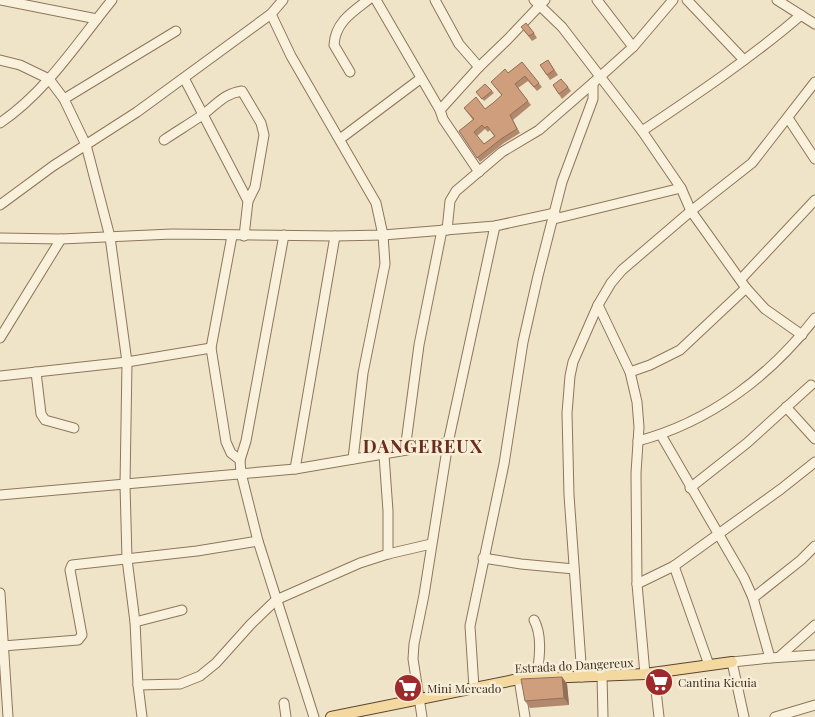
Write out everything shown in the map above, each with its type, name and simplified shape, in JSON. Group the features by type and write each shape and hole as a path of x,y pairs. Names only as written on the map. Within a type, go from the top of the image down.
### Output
{"main road":[{"name":"Estrada do Dangereux","path":"331,717 519,679 649,674 732,662"}],"street":[{"path":"1,0 97,19"},
{"path":"0,124 16,112 49,79 112,0"},
{"path":"0,205 32,181 137,112 184,78 271,14 281,0"},
{"path":"350,72 334,45 334,40 343,19 368,0"},
{"path":"376,0 420,79 440,110 443,119 479,172"},
{"path":"434,0 459,44 479,67"},
{"path":"597,0 633,47"},
{"path":"405,450 419,345 452,196 502,152 539,130 596,80 633,47 673,0"},
{"path":"687,0 744,60"},
{"path":"777,0 815,24"},
{"path":"440,110 479,67 513,34 540,1 562,27 596,80 642,132 681,188 691,211 746,288 765,309 802,335"},
{"path":"271,14 291,56 376,202 383,235 385,264 363,373 353,459"},
{"path":"642,132 774,38 801,15"},
{"path":"64,99 176,31"},
{"path":"0,60 20,65 49,79 64,99 86,145 110,237 127,362 125,485 127,559 136,622 138,685 142,717"},
{"path":"184,78 248,201"},
{"path":"340,139 420,79"},
{"path":"474,688 470,632 504,464 523,342 565,174 593,98 596,80"},
{"path":"582,677 569,495 568,394 573,362 598,305 611,283 622,270 691,211 744,171 760,155 815,82"},
{"path":"164,140 203,115 216,102 235,92 242,91 264,129 255,186 248,201 244,236"},
{"path":"788,118 815,159"},
{"path":"0,238 61,239 172,234 232,236 383,235 495,226 554,216 681,188"},
{"path":"741,279 815,200"},
{"path":"422,717 413,652 448,443 495,226"},
{"path":"284,235 246,441 240,460 241,473 258,541 314,717"},
{"path":"232,236 211,348 228,448 230,453 240,460"},
{"path":"295,469 335,236"},
{"path":"1,335 61,239"},
{"path":"630,372 650,365 680,350 746,288"},
{"path":"598,305 630,372 637,402 637,584 649,674 659,717"},
{"path":"638,441 661,435 709,414 741,392 782,357 815,318"},
{"path":"0,376 127,362 211,348"},
{"path":"36,372 41,414 45,420 74,428"},
{"path":"690,488 747,443 811,385"},
{"path":"786,407 815,439"},
{"path":"661,435 754,598 774,658"},
{"path":"0,495 295,469 448,443"},
{"path":"384,455 388,511 388,554"},
{"path":"637,584 674,566 815,462"},
{"path":"3,646 78,640 81,638 70,566 74,564 197,551 258,541"},
{"path":"138,685 180,684 200,676 216,663 251,624 276,600 360,563 431,544"},
{"path":"754,598 801,560 815,546"},
{"path":"484,558 521,564 574,568"},
{"path":"674,566 709,665"},
{"path":"0,593 8,717"},
{"path":"136,622 182,610"},
{"path":"534,620 538,626 539,645 537,677"},
{"path":"774,658 815,625"},
{"path":"744,717 732,662 815,655"},
{"path":"602,675 603,717"},
{"path":"519,679 525,717"},
{"path":"284,703 286,717"},
{"path":"775,717 815,705"}],"building":[{"path":"526,23 534,33 529,36 521,27"},
{"path":"548,60 554,70 547,75 540,65"},
{"path":"522,62 539,83 534,87 525,76 515,84 528,101 510,115 517,129 477,158 459,131 474,119 464,108 476,97 485,109 493,103 502,95 491,82 505,69 508,73","holes":["482,125 485,128 487,126 495,136 484,144 474,132"]},
{"path":"561,79 568,87 559,94 553,85"},
{"path":"485,84 492,91 482,99 476,92"},
{"path":"562,677 564,698 525,701 521,679"}],"place":[{"name":"Cantina Kicuia","path":"659,682"},
{"name":"Mini Mercado","path":"408,688"}],"district":[{"name":"DANGEREUX","path":"423,446"}]}
